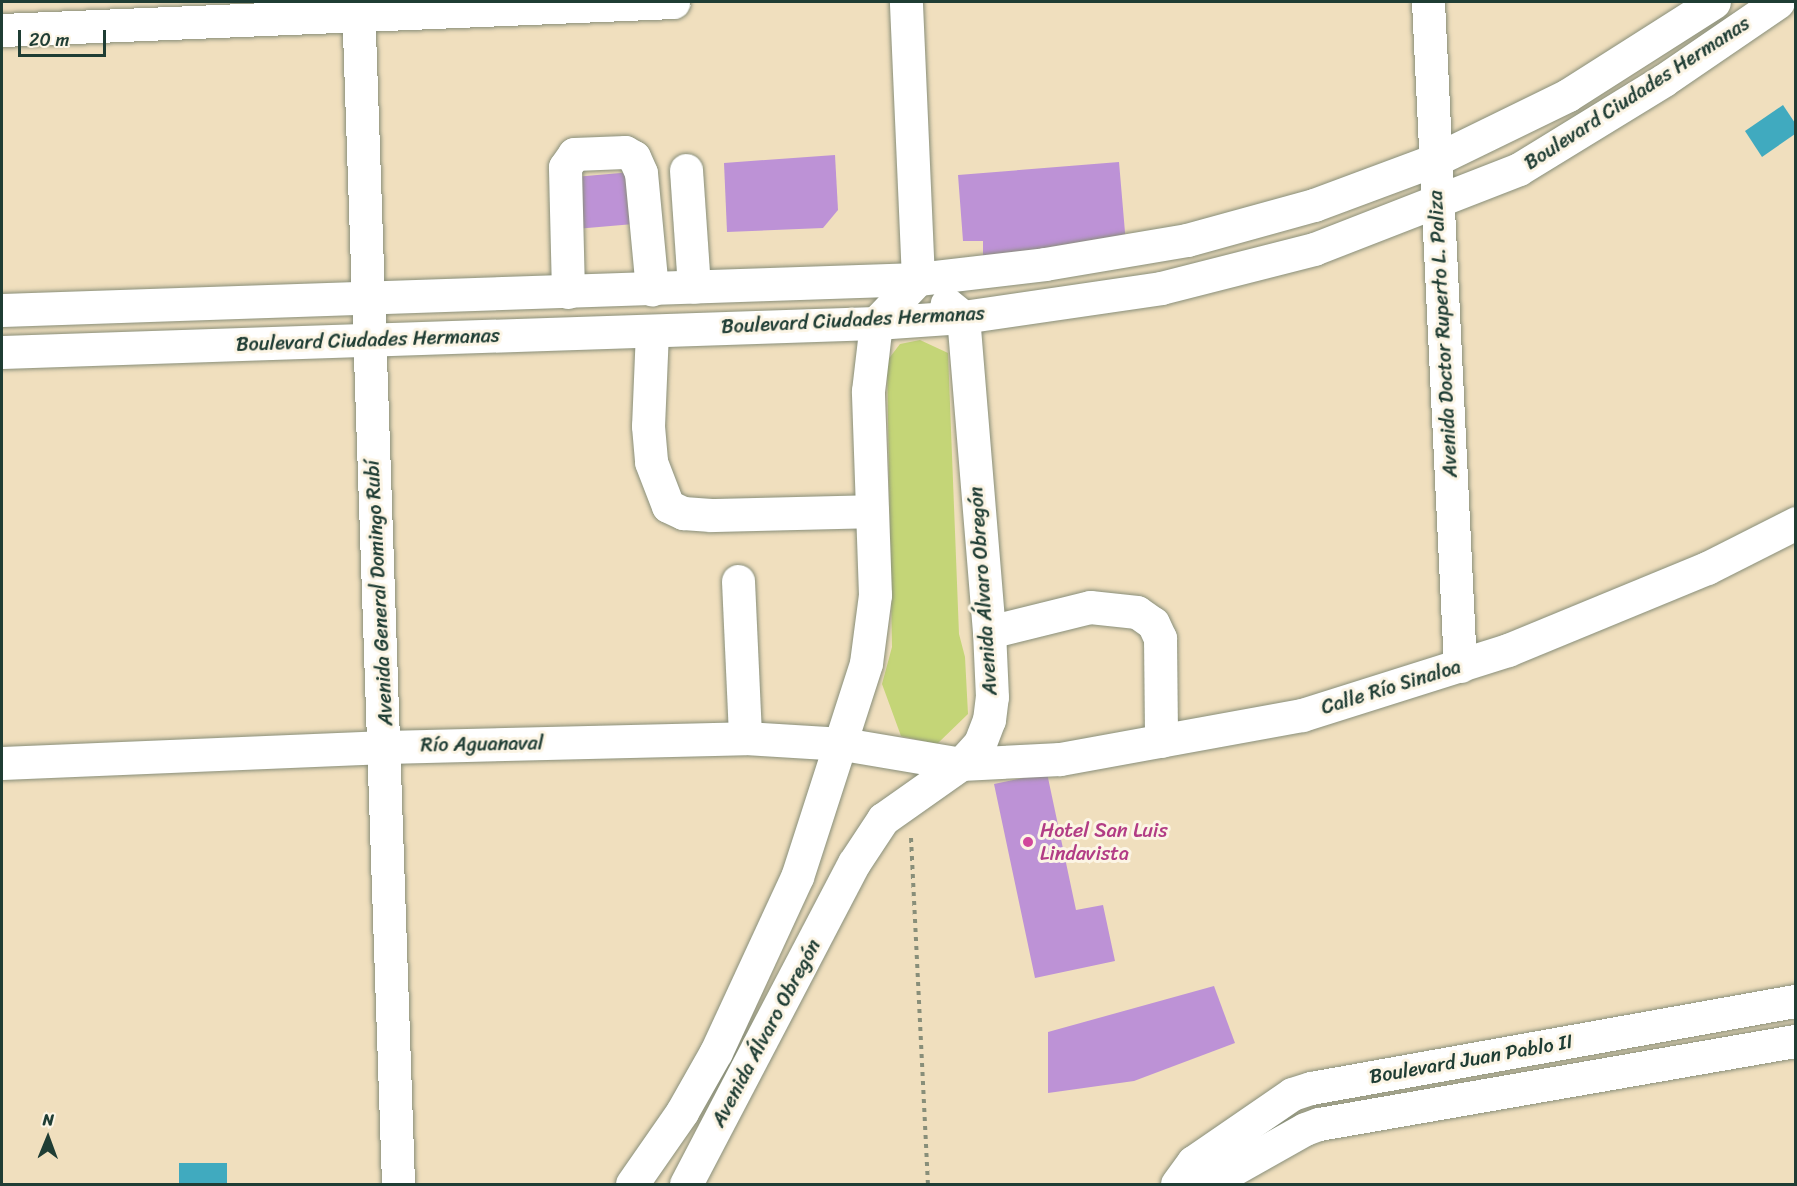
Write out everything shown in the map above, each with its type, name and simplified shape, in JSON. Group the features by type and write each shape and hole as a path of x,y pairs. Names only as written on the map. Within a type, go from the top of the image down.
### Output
{"main road":[{"path":"2,30 359,7 673,2"},
{"path":"876,323 918,279 906,2"},
{"name":"Avenida Doctor Ruperto L. Paliza","path":"1428,2 1460,666"},
{"name":"Boulevard Ciudades Hermanas","path":"2,310 918,279 1045,264 1187,240 1314,205 1435,160 1568,95 1714,2"},
{"name":"Boulevard Ciudades Hermanas","path":"2,352 876,323 963,317 1161,288 1314,249 1519,170 1664,80 1778,2"},
{"name":"Avenida General Domingo Rubí","path":"359,7 366,298 386,747 398,1185"},
{"path":"568,292 565,167 574,154 615,152 634,157 641,173 651,289"},
{"path":"687,170 694,287"},
{"path":"918,279 963,317"},
{"name":"Avenida Álvaro Obregón","path":"686,1185 854,863 883,819 961,764 980,743 989,720 992,697 989,632 963,317"},
{"name":"Avenida Álvaro Obregón","path":"632,1185 682,1112 734,1017 797,877 843,744 866,663 875,595 868,391 876,323"},
{"path":"652,330 648,426 651,462 668,506 683,513 711,515 872,511"},
{"name":"Calle Río Sinaloa","path":"961,764 1060,759 1302,715 1460,666 1707,567 1796,523"},
{"path":"738,581 745,738"},
{"path":"989,632 1090,607 1137,612 1153,623 1160,638 1161,741"},
{"name":"Río Aguanaval","path":"2,764 386,747 745,738 843,744 961,764"},
{"name":"Boulevard Juan Pablo II","path":"1177,1185 1193,1162 1292,1094 1311,1088 1796,1001"},
{"name":"Boulevard Juan Pablo II","path":"1207,1185 1305,1129 1319,1124 1796,1041"}],"path":[{"path":"909,801 928,1185"}],"green space":[{"path":"920,340 948,353 959,634 965,657 968,714 937,744 901,736 882,684 892,647 887,361 900,344"}],"water":[{"path":"1783,105 1795,123 1795,134 1762,157 1745,131"},
{"path":"179,1163 227,1163 227,1184 179,1184"}],"building":[{"path":"835,155 838,210 823,228 727,232 724,163"},
{"path":"1119,162 1126,244 983,265 983,241 963,241 958,175"},
{"path":"632,172 637,224 576,229 571,177"},
{"path":"1047,773 1076,910 1103,905 1115,961 1035,978 994,784"},
{"path":"1214,986 1235,1043 1134,1081 1048,1093 1048,1032"}],"place":[{"name":"Hotel San Luis Lindavista","path":"1028,842"}]}
